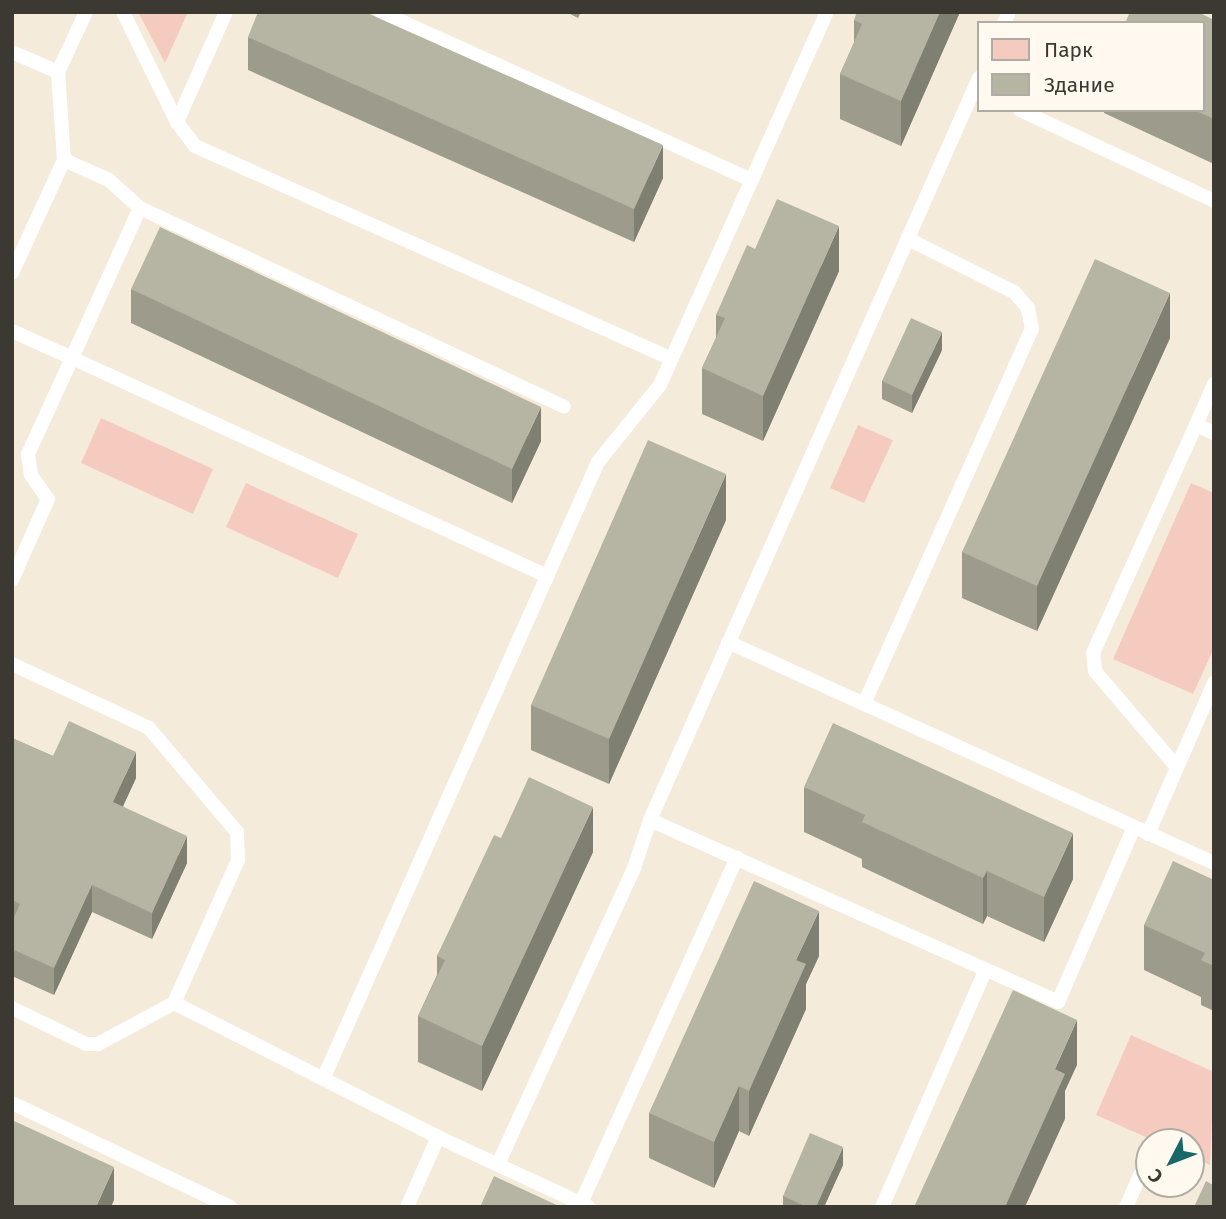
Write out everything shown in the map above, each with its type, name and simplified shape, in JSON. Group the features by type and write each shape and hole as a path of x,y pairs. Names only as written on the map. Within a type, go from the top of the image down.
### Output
{"lane":[{"path":"12,273 64,160 58,72 86,12"},
{"path":"123,12 177,122 195,146 672,359"},
{"path":"177,122 226,12"},
{"path":"381,12 752,180"},
{"path":"324,1077 598,462 660,385 827,12"},
{"path":"12,52 58,72"},
{"path":"498,1164 635,868 650,820 728,642 978,86"},
{"path":"1024,112 1214,201"},
{"path":"64,160 109,180 140,208 564,407"},
{"path":"12,580 48,499 31,475 28,454 140,208"},
{"path":"864,704 1032,329 1028,308 1014,292 908,239"},
{"path":"12,331 547,576"},
{"path":"1176,766 1095,671 1093,653 1214,384"},
{"path":"1196,425 1214,433"},
{"path":"728,642 1214,863"},
{"path":"12,664 149,728 237,832 238,860 174,1003 98,1044 86,1044 12,1008"},
{"path":"1148,834 1214,683"},
{"path":"650,820 1058,1002 1134,827"},
{"path":"174,1003 438,1137 585,1205 737,858"},
{"path":"882,1207 985,971"},
{"path":"12,1103 230,1207"},
{"path":"407,1207 438,1137"},
{"path":"1126,1207 1135,1187"}],"green space":[{"path":"138,12 188,12 165,63"},
{"path":"101,418 213,469 193,514 81,463"},
{"path":"858,425 893,440 864,503 830,488"},
{"path":"246,483 358,534 338,578 226,527"},
{"path":"1191,483 1214,493 1214,648 1193,694 1113,659"},
{"path":"1131,1035 1214,1072 1210,1165 1205,1163 1205,1128 1135,1128 1135,1132 1096,1115"}],"building":[{"path":"258,12 365,12 663,145 634,209 248,37"},
{"path":"857,12 940,12 901,101 840,74 862,24 854,20"},
{"path":"1130,12 1198,12 1214,20 1214,119 1198,112 1205,112 1205,21 1126,21"},
{"path":"777,199 839,226 763,396 702,368 725,318 716,315 747,245 755,249"},
{"path":"160,227 541,407 512,469 131,289"},
{"path":"1095,259 1170,293 1037,586 962,552"},
{"path":"911,318 942,332 912,395 882,381"},
{"path":"648,440 726,474 609,739 531,705"},
{"path":"69,721 136,752 113,802 187,836 152,913 92,885 54,968 12,949 12,922 20,904 12,900 12,738 53,756"},
{"path":"833,723 1073,833 1044,897 987,871 983,878 862,822 865,815 804,787"},
{"path":"529,777 593,807 482,1046 418,1016 445,960 437,956 494,835 501,838"},
{"path":"1173,861 1214,880 1214,966 1201,960 1205,953 1144,925"},
{"path":"754,881 819,911 796,960 806,964 749,1091 739,1086 714,1142 649,1113"},
{"path":"1013,990 1077,1020 1055,1069 1065,1074 1005,1207 914,1207"},
{"path":"12,1120 114,1167 96,1207 12,1207"},
{"path":"810,1133 843,1147 816,1207 807,1207 783,1196"},
{"path":"494,1176 561,1207 480,1207"},
{"path":"1206,1181 1214,1184 1214,1207 1194,1207 1198,1198 1205,1198"}]}
